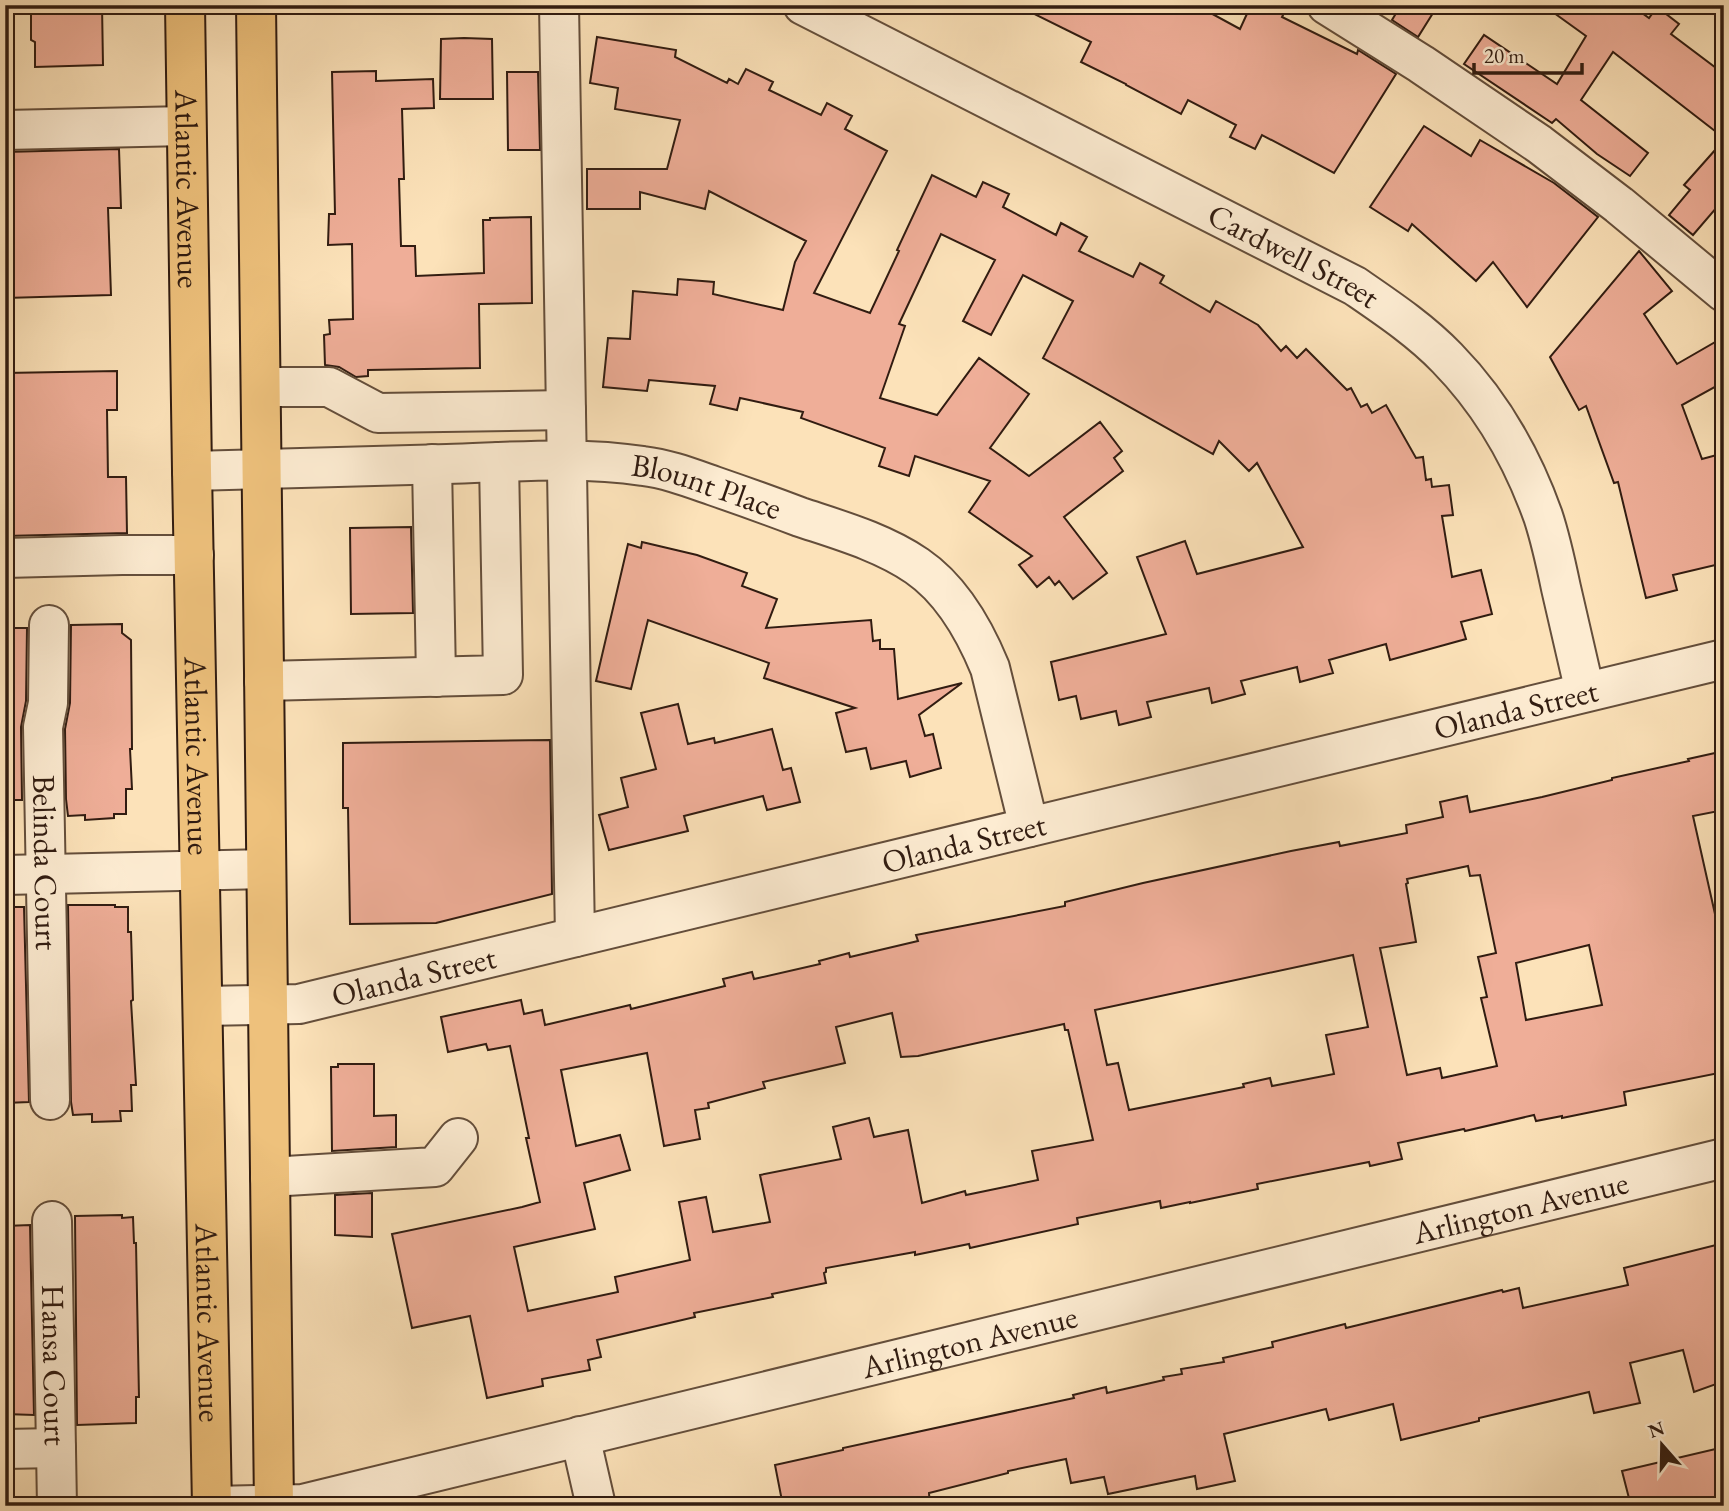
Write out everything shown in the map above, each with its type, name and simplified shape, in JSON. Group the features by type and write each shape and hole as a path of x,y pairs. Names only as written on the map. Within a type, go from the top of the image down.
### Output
{"main road":[{"name":"Atlantic Avenue","path":"185,5 212,1506"},
{"name":"Atlantic Avenue","path":"256,5 274,1505"}],"street":[{"path":"559,5 575,937"},
{"name":"Cardwell Street","path":"803,5 1355,286 1405,321 1447,358 1481,399 1510,441 1522,464 1551,544 1586,692"},
{"path":"1327,5 1422,64 1539,144 1619,205 1724,292"},
{"path":"5,131 186,126"},
{"path":"261,387 329,387 378,413 566,410"},
{"path":"436,677 438,464 442,412"},
{"path":"264,681 503,675 499,462"},
{"name":"Blount Place","path":"192,471 499,462 620,463 672,471 869,541 902,557 932,578 967,620 980,643 990,668 1029,827"},
{"path":"5,558 194,555"},
{"name":"Belinda Court","path":"49,625 48,703 43,727 50,1100"},
{"name":"Olanda Street","path":"203,1006 299,1004 1724,659"},
{"path":"5,875 266,869"},
{"path":"270,1177 435,1167 458,1138"},
{"name":"Arlington Avenue","path":"212,1506 303,1504 1724,1157"},
{"name":"Hansa Court","path":"52,1222 57,1506"},
{"path":"580,1436 596,1506"},
{"path":"5,1449 56,1448"}],"building":[{"path":"31,5 102,5 103,65 35,67 35,42 31,40"},
{"path":"1016,5 1196,5 1240,29 1251,5 1288,5 1282,17 1357,54 1358,50 1396,74 1334,173 1262,135 1255,149 1230,137 1236,125 1188,100 1181,114 1081,62 1091,42"},
{"path":"1401,5 1438,5 1418,37 1392,20"},
{"path":"1543,5 1631,5 1649,18 1657,7 1679,24 1671,34 1724,74 1724,138 1613,52 1581,100 1648,153 1630,176 1597,154 1556,119 1552,123 1464,64 1484,35 1557,84 1586,36"},
{"path":"597,37 676,50 675,57 727,83 729,79 738,84 746,69 773,82 769,90 821,115 827,103 852,116 845,129 887,151 814,293 870,313 932,175 976,197 983,182 1009,194 1003,207 1056,235 1061,223 1087,237 1079,251 1133,277 1140,263 1164,276 1160,283 1210,312 1216,301 1258,325 1281,351 1286,346 1297,358 1306,349 1347,390 1351,388 1361,407 1367,404 1372,413 1386,405 1416,458 1423,457 1426,480 1431,479 1432,487 1449,485 1453,515 1442,516 1452,577 1481,570 1492,614 1461,622 1466,639 1390,660 1386,644 1329,660 1333,673 1300,682 1297,667 1241,681 1245,694 1212,703 1209,688 1147,702 1151,717 1119,725 1116,711 1081,719 1076,696 1059,700 1051,662 1166,634 1137,557 1185,541 1197,574 1303,547 1257,463 1249,471 1219,441 1213,454 1043,358 1073,301 1023,275 991,335 963,321 995,260 941,234 899,324 905,326 880,398 937,415 979,358 1029,394 990,448 1029,476 1100,422 1122,451 1114,458 1123,471 1064,517 1107,573 1073,599 1059,581 1055,585 1049,577 1037,587 1019,565 1032,556 969,512 990,481 915,456 909,476 879,466 885,448 801,418 803,412 740,398 737,410 710,404 715,386 649,380 647,391 603,387 608,338 630,339 633,291 677,295 678,279 714,282 713,294 783,310 795,262 806,241 709,191 705,209 640,192 640,209 587,209 587,169 667,169 680,120 615,109 618,88 590,83"},
{"path":"441,39 492,39 493,99 440,99"},
{"path":"376,71 376,81 433,79 434,108 402,109 404,179 399,179 401,246 415,246 416,276 484,273 483,220 531,217 532,303 479,304 480,368 368,370 368,376 356,377 339,367 325,365 324,335 330,334 329,320 353,319 352,244 328,245 329,214 335,214 332,72"},
{"path":"507,72 538,72 540,150 508,150"},
{"path":"1424,126 1471,156 1480,140 1554,183 1598,217 1527,307 1493,262 1476,281 1412,224 1408,231 1370,207"},
{"path":"1724,140 1724,199 1693,235 1669,215 1690,190 1684,185"},
{"path":"119,149 121,208 108,208 111,295 5,298 5,152"},
{"path":"1639,251 1672,291 1644,314 1677,364 1724,337 1724,382 1682,405 1702,459 1724,453 1724,563 1673,575 1677,590 1646,598 1618,482 1614,483 1586,406 1579,410 1550,357"},
{"path":"117,371 117,410 107,410 108,477 126,477 127,533 5,536 5,476 9,476 5,373"},
{"path":"411,527 413,613 351,614 350,528"},
{"path":"642,542 697,555 747,573 742,586 777,599 766,628 871,620 873,641 880,640 880,649 894,649 898,699 962,683 919,715 925,736 933,734 941,768 910,777 906,761 871,769 866,748 846,752 836,713 855,708 764,678 769,663 648,620 631,689 596,681 628,544 641,548"},
{"path":"122,624 122,633 131,640 132,789 126,789 126,814 114,814 114,818 85,820 85,815 68,816 66,799 65,729 70,703 71,625"},
{"path":"5,628 27,628 26,701 21,727 22,800 5,800"},
{"path":"678,704 688,744 714,738 715,743 772,729 783,770 791,768 800,802 767,810 763,796 684,816 688,831 609,850 599,815 628,807 621,778 656,769 641,713"},
{"path":"550,740 552,894 436,923 350,924 348,808 343,808 343,743"},
{"path":"1724,751 1724,810 1693,816 1715,914 1724,912 1724,1072 1624,1092 1626,1105 1536,1121 1534,1115 1398,1143 1402,1159 1370,1166 1369,1162 1257,1184 1258,1189 1190,1203 1161,1208 1160,1201 1077,1218 1078,1224 970,1248 969,1244 826,1268 826,1283 694,1313 695,1317 597,1340 601,1357 588,1360 590,1370 542,1379 543,1386 487,1398 470,1316 412,1328 392,1234 540,1202 510,1046 488,1050 486,1044 448,1052 441,1017 521,1000 524,1014 542,1010 545,1025 630,1005 631,1009 725,986 723,979 752,972 754,979 820,964 819,961 849,953 850,957 918,941 916,935 1065,906 1065,902 1143,883 1291,851 1339,842 1340,846 1407,833 1406,825 1443,817 1440,802 1467,796 1470,812 1612,780 1689,761 1688,759","holes":["1468,866 1470,876 1480,875 1496,953 1478,957 1487,997 1481,998 1497,1066 1442,1078 1440,1068 1407,1075 1380,948 1416,942 1407,879","1589,945 1602,1005 1526,1020 1516,963","1353,955 1368,1027 1326,1035 1334,1074 1272,1086 1270,1078 1243,1084 1244,1087 1129,1110 1118,1063 1107,1065 1095,1010","892,1013 901,1057 918,1056 1064,1024 1065,1030 1068,1030 1093,1140 1032,1151 1038,1180 966,1195 965,1191 922,1203 908,1130 874,1137 869,1118 833,1127 841,1159 760,1175 770,1222 713,1232 706,1197 679,1202 690,1260 615,1277 618,1292 528,1311 514,1247 595,1229 584,1183 630,1170 620,1135 576,1146 561,1070 647,1053 664,1146 700,1139 695,1110 709,1108 708,1103 765,1088 763,1082 845,1063 836,1027"]},
{"path":"68,905 128,907 136,1085 131,1085 132,1111 120,1111 121,1121 92,1122 92,1114 73,1115"},
{"path":"5,907 24,907 29,1102 5,1103"},
{"path":"338,1064 374,1064 374,1116 396,1115 396,1147 332,1151 331,1067 338,1067"},
{"path":"372,1193 372,1237 335,1235 335,1195"},
{"path":"122,1215 122,1218 133,1217 136,1243 139,1397 136,1397 136,1423 77,1425 75,1216"},
{"path":"30,1225 34,1415 5,1414 5,1226"},
{"path":"1724,1243 1724,1363 1717,1365 1722,1382 1694,1392 1683,1350 1630,1363 1640,1403 1594,1413 1589,1392 1401,1440 1393,1404 1329,1420 1326,1409 1224,1434 1235,1481 1197,1489 1195,1476 1108,1494 1104,1477 1071,1483 1066,1459 1008,1471 929,1493 930,1506 783,1506 775,1465 1074,1398 1073,1395 1106,1387 1107,1393 1164,1380 1163,1377 1182,1374 1181,1369 1224,1362 1223,1358 1273,1347 1272,1342 1345,1324 1346,1328 1502,1290 1503,1292 1519,1288 1523,1308 1628,1285 1624,1268"},
{"path":"1724,1447 1724,1506 1631,1506 1622,1471"}]}
